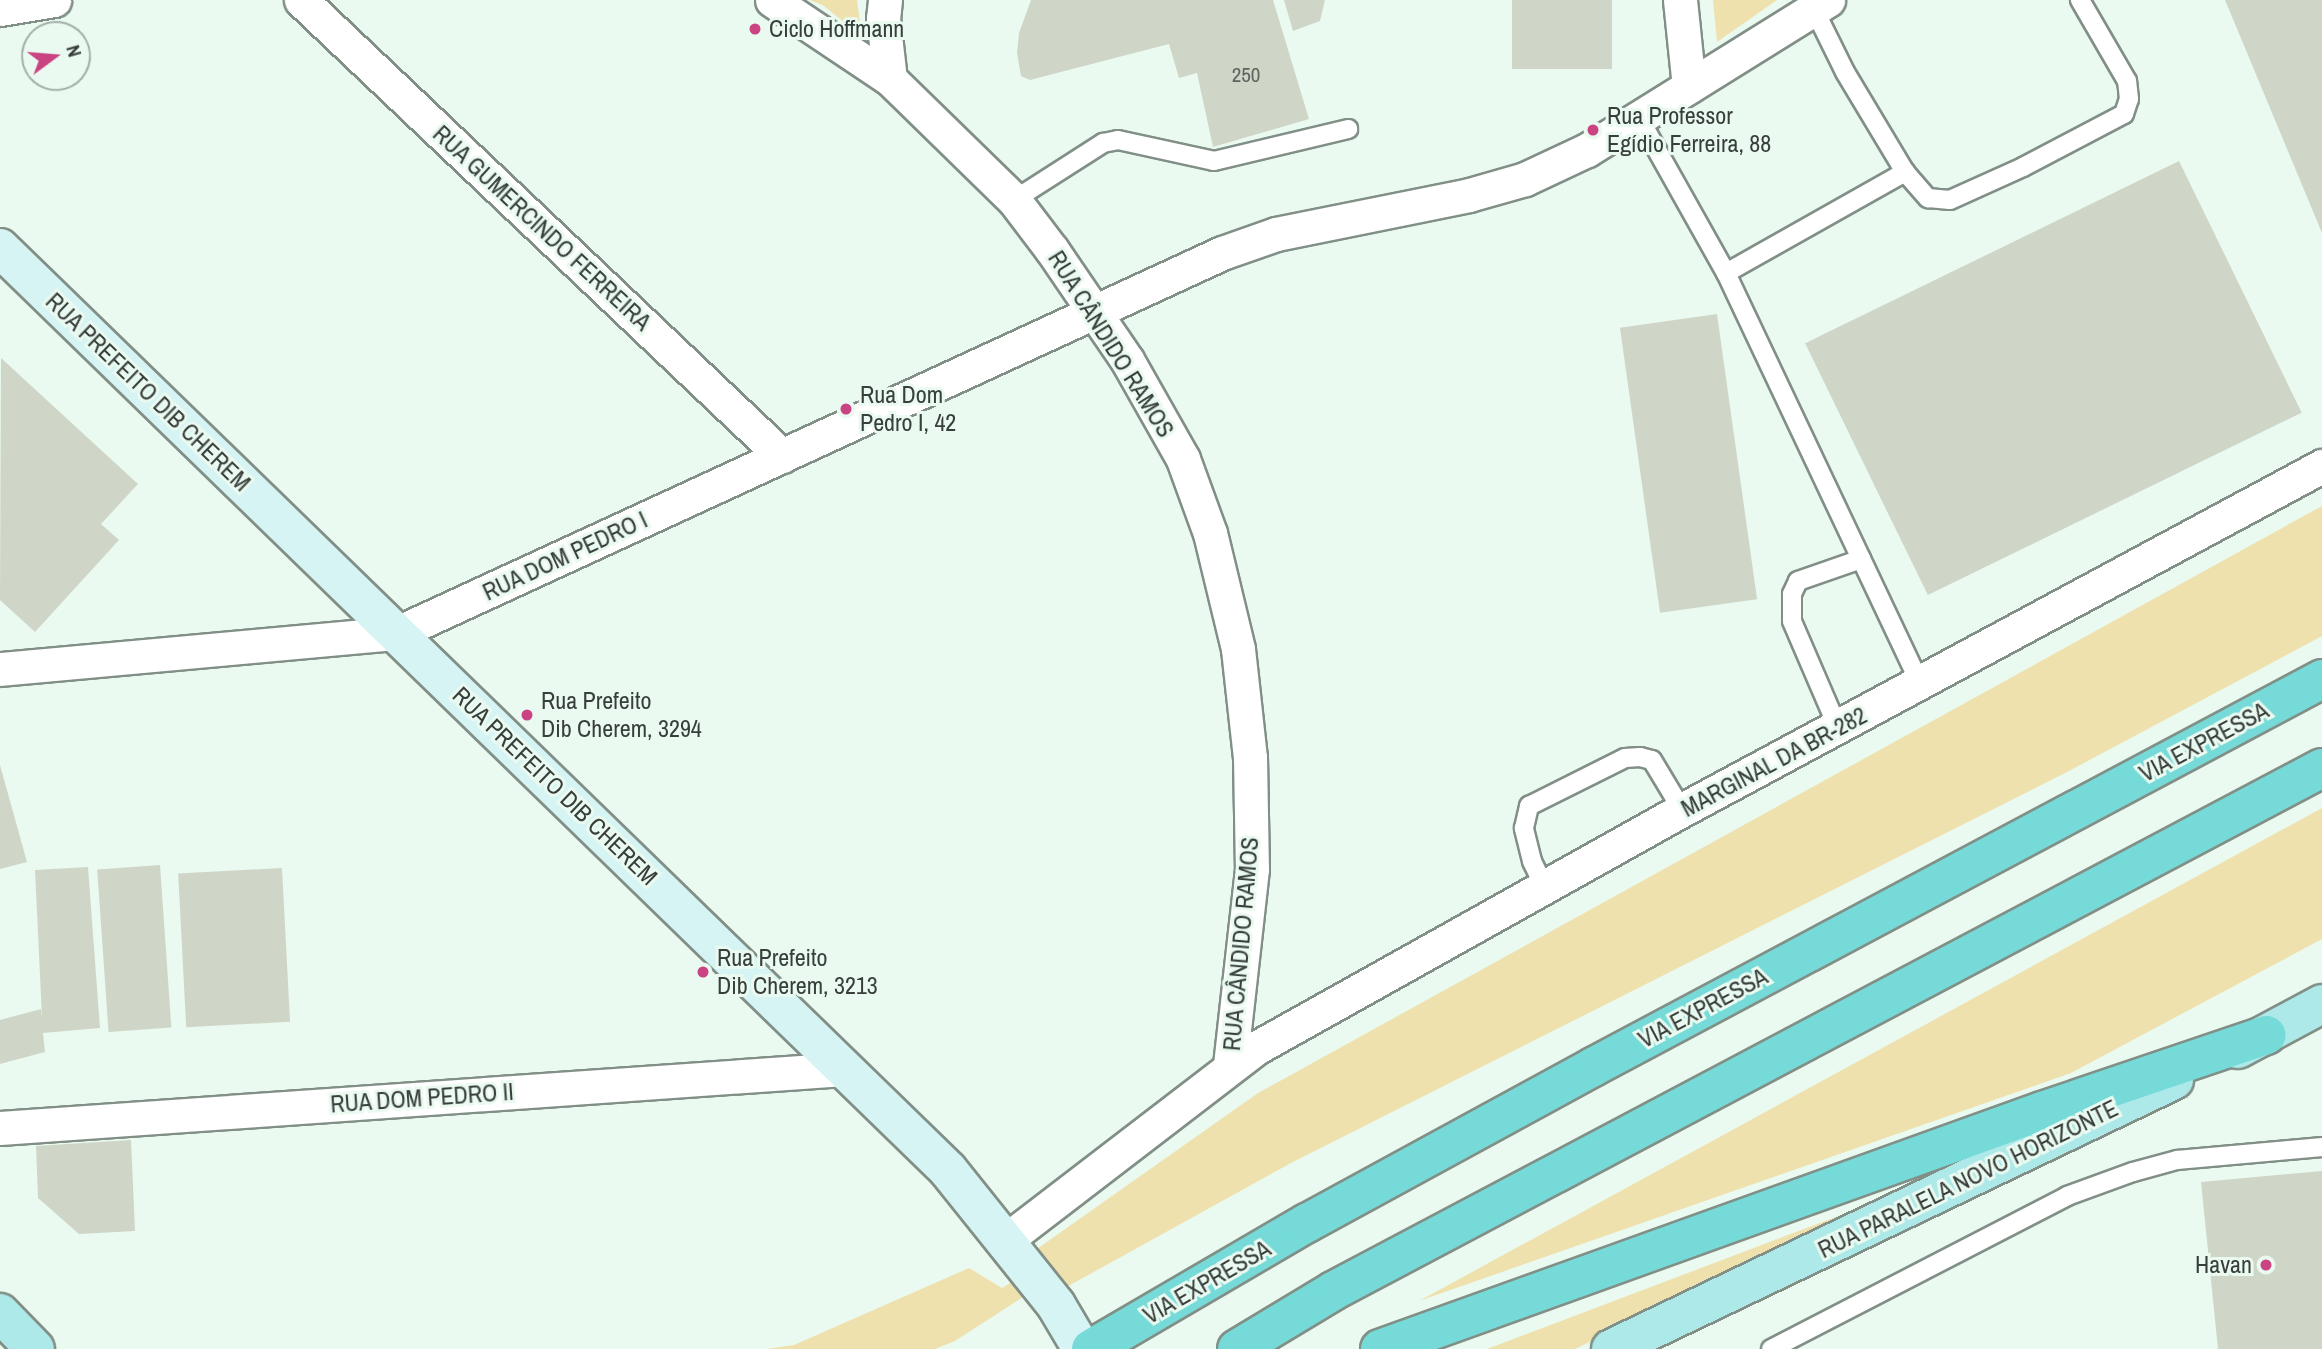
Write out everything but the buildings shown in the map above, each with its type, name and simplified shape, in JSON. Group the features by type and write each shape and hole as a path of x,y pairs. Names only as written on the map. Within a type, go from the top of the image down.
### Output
{"highway":[{"name":"VIA EXPRESSA","path":"1091,1349 1307,1223 1593,1067 2322,679"},
{"path":"1237,1349 1333,1291 2322,768"},
{"path":"1380,1349 2042,1111 2267,1035"}],"main road":[{"name":"RUA PREFEITO DIB CHEREM","path":"0,248 948,1170 1056,1305 1082,1349"},
{"name":"RUA PARALELA NOVO HORIZONTE","path":"1611,1349 2267,1035 2322,1004"},
{"path":"0,1313 35,1349"}],"street":[{"path":"0,9 54,0"},
{"name":"RUA GUMERCINDO FERREIRA","path":"301,0 782,456"},
{"name":"RUA CÂNDIDO RAMOS","path":"772,0 890,79 1013,200 1094,312 1127,360 1184,459 1210,533 1238,649 1250,757 1252,869 1230,1065 1006,1240"},
{"path":"885,0 883,18 890,79"},
{"path":"1680,0 1689,87"},
{"name":"RUA DOM PEDRO I","path":"0,669 397,633 1179,271 1276,234 1469,195 1525,179 1587,150 1821,4"},
{"name":"MARGINAL DA BR-282","path":"1230,1065 1682,810 2322,466"},
{"name":"RUA DOM PEDRO II","path":"0,1128 844,1069"}],"lane":[{"path":"1821,4 1845,72 1905,172 1928,198 1950,200 2023,167 2124,114 2129,99 2127,81 2080,0"},
{"path":"1639,118 1726,273 1920,683"},
{"path":"1013,200 1103,142 1118,140 1214,161 1348,129"},
{"path":"1726,273 1905,172"},
{"path":"1838,728 1792,621 1792,594 1798,580 1861,559"},
{"path":"1545,888 1532,861 1524,828 1530,806 1625,758 1640,757 1652,760 1682,810"},
{"path":"1771,1349 2067,1196 2133,1172 2177,1160 2322,1147"}],"shaded area":[{"path":"810,0 857,0 862,37 824,6"},
{"path":"1713,0 1777,0 1717,42"},
{"path":"2322,506 2322,636 2067,772 1291,1163 1063,1289 1034,1251 1258,1093"},
{"path":"2322,808 2322,939 2071,1073 1419,1301"},
{"path":"1870,1204 1575,1349 1487,1349"},
{"path":"969,1268 1002,1288 1022,1276 1034,1290 955,1341 935,1349 766,1349 794,1345"}],"place":[{"name":"Ciclo Hoffmann","path":"755,29"},
{"name":"Rua Professor Egídio Ferreira, 88","path":"1593,130"},
{"name":"Rua Dom Pedro I, 42","path":"846,409"},
{"name":"Rua Prefeito Dib Cherem, 3294","path":"527,715"},
{"name":"Rua Prefeito Dib Cherem, 3213","path":"703,972"},
{"name":"Havan","path":"2266,1265"}]}
